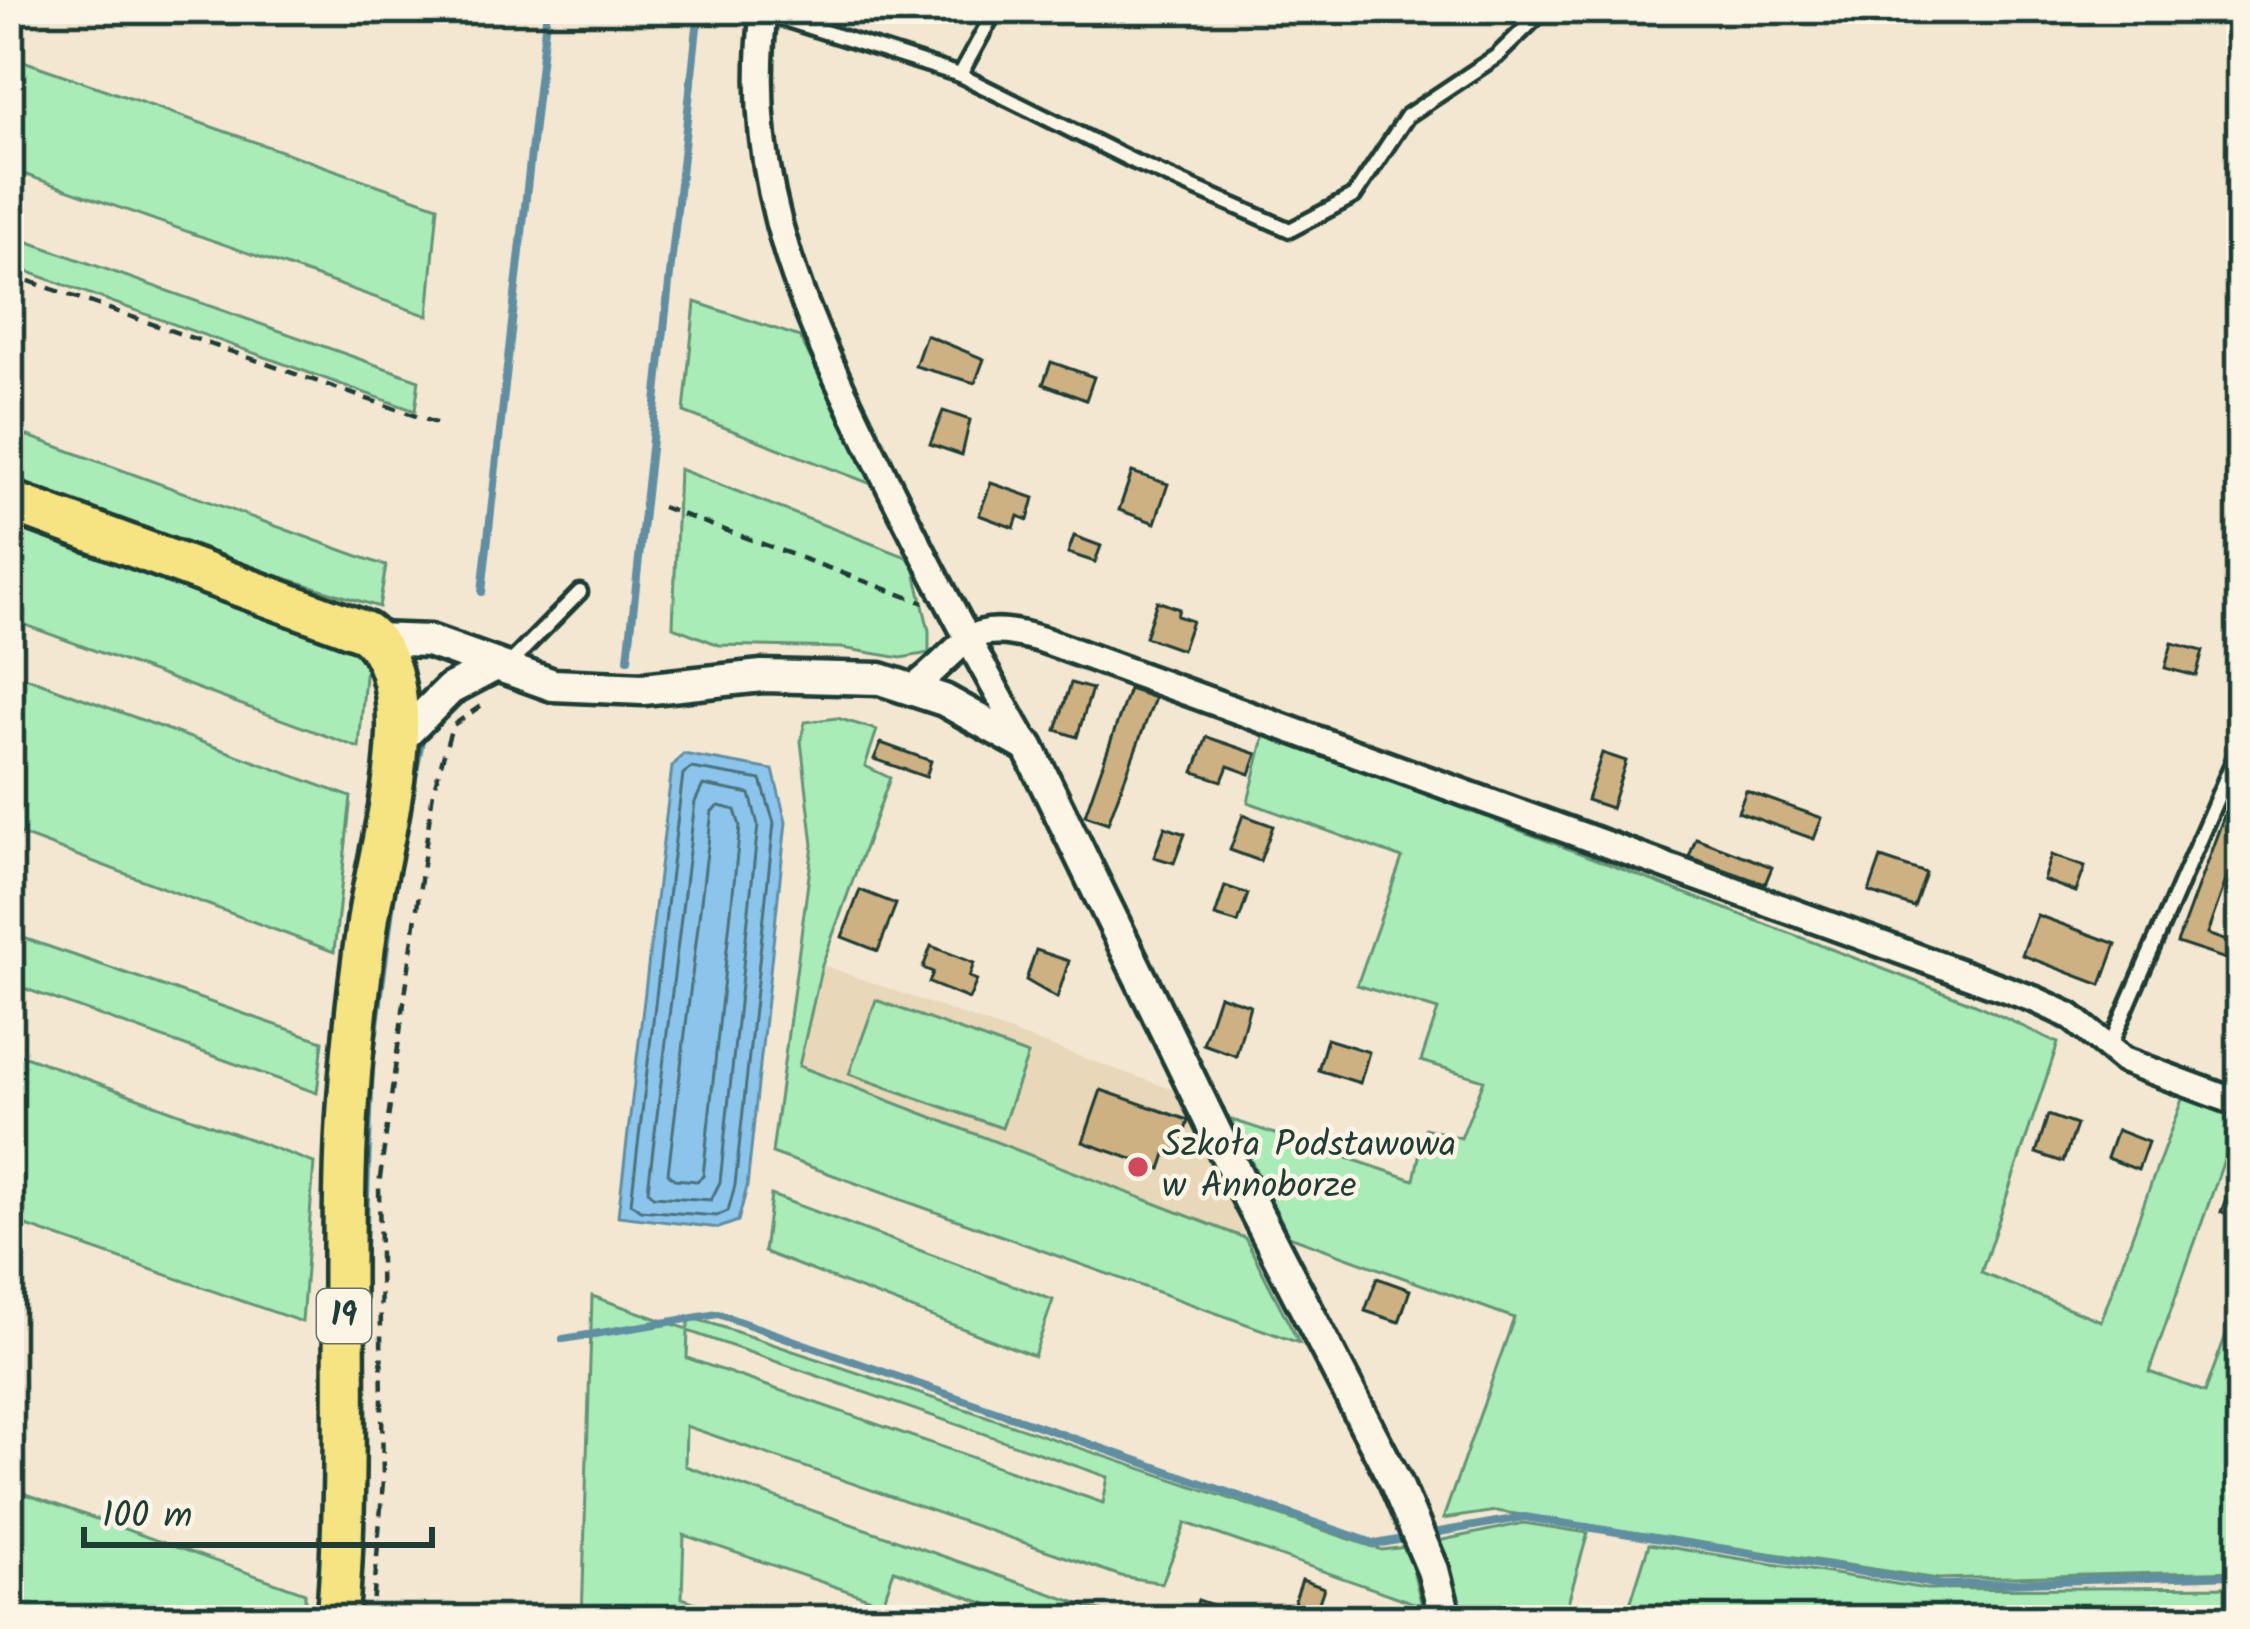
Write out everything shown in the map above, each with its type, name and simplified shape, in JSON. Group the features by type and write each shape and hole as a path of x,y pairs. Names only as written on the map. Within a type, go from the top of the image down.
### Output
{"highway":[{"path":"9,501 374,639"},
{"name":"19","path":"337,1620 346,1516 345,1172 355,1013 398,741 397,687 374,639"}],"street":[{"path":"764,11 760,117 767,188 780,243 820,346 964,638 1028,747 1420,1538 1446,1620"},
{"path":"914,686 964,638 1011,630 1043,640 2036,1000 2070,1016 2123,1060 2241,1104"},
{"path":"374,639 430,641 496,678"},
{"path":"398,741 450,689 496,678 626,689 813,674 914,686 1028,747"}],"lane":[{"path":"960,75 996,9"},
{"path":"764,11 960,75 1135,162 1290,230 1354,196 1406,116 1497,56 1545,9"},
{"path":"496,678 580,592"},
{"path":"2108,1049 2241,743"}],"path":[{"path":"9,274 436,423"},
{"path":"662,507 923,603 948,604"},
{"path":"372,1620 383,1481 382,1162 433,792 452,726 496,678"}],"shaded area":[{"name":"Szkoła Podstawowa w Annoborze","path":"822,965 1188,1095 1245,1238 798,1067"}],"green space":[{"path":"9,56 438,206 428,316 9,169"},
{"path":"9,235 419,380 415,411 9,265"},
{"path":"695,302 800,337 874,485 684,412"},
{"path":"9,429 386,566 379,607 187,548 9,484"},
{"path":"679,469 912,559 929,631 929,653 901,658 842,648 719,645 673,627"},
{"path":"9,523 367,651 359,748 9,619"},
{"path":"9,671 351,797 334,952 9,830"},
{"path":"837,718 877,730 865,766 890,778 822,965 799,1066 1245,1238 1299,1343 772,1153 813,845 801,741 805,722"},
{"path":"1265,733 1975,1004 2058,1043 1981,1273 2101,1321 2184,1094 2240,1115 2149,1372 2205,1392 2241,1294 2241,1571 1938,1579 1496,1511 1443,1519 1514,1318 1289,1236 1230,1119 1414,1180 1425,1128 1461,1138 1484,1080 1421,1061 1438,1010 1357,985 1402,858 1248,802"},
{"path":"9,933 323,1041 317,1093 9,983"},
{"path":"876,1000 1028,1055 1002,1128 849,1074"},
{"path":"9,1050 314,1163 302,1322 9,1220"},
{"path":"771,1195 1053,1300 1034,1356 764,1252"},
{"path":"592,1296 687,1329 691,1318 713,1324 1382,1550 1407,1547 1422,1606 1186,1523 1162,1583 1121,1576 686,1426 685,1466 1106,1613 1103,1620 1030,1620 894,1570 883,1603 684,1535 682,1598 743,1620 582,1620","holes":["688,1331 1108,1477 1103,1503 687,1358"]},
{"path":"9,1488 305,1593 305,1620 9,1620"},
{"path":"1524,1523 1588,1533 1563,1620 1458,1620 1438,1541"},
{"path":"1649,1544 1926,1589 2241,1587 2241,1620 1625,1620"}],"water":[{"path":"683,754 773,770 786,822 747,1187 738,1221 719,1228 618,1216 672,767"}],"building":[{"path":"926,335 984,359 975,383 915,366"},
{"path":"1051,362 1094,377 1086,400 1043,384"},
{"path":"943,411 970,420 962,455 930,444"},
{"path":"1132,472 1168,484 1155,523 1119,510"},
{"path":"991,483 1034,498 1028,520 1018,516 1014,528 979,515"},
{"path":"1074,536 1101,546 1095,562 1068,553"},
{"path":"1157,601 1179,609 1177,616 1192,621 1182,650 1145,637"},
{"path":"2172,643 2203,651 2196,676 2165,668"},
{"path":"1071,683 1092,689 1077,737 1056,730"},
{"path":"1129,689 1155,698 1108,823 1085,815"},
{"path":"1207,737 1257,754 1250,774 1228,766 1222,781 1194,772"},
{"path":"881,743 931,761 926,777 874,759"},
{"path":"1602,753 1626,761 1611,808 1587,800"},
{"path":"1746,791 1822,818 1814,839 1738,812"},
{"path":"1243,815 1273,826 1260,861 1230,850"},
{"path":"2224,816 2241,822 2241,838 2207,934 2241,946 2241,964 2177,943"},
{"path":"1165,827 1185,834 1174,863 1154,857"},
{"path":"1696,838 1772,867 1765,884 1689,857"},
{"path":"2051,855 2085,867 2076,892 2043,880"},
{"path":"1881,858 1926,873 1914,907 1869,892"},
{"path":"1225,886 1248,894 1238,923 1215,916"},
{"path":"860,890 896,904 878,951 842,937"},
{"path":"2037,915 2116,944 2101,985 2022,955"},
{"path":"931,946 974,963 969,977 977,980 969,999 929,983 933,972 923,968"},
{"path":"1036,950 1069,961 1057,998 1026,980"},
{"path":"1219,995 1250,1005 1236,1056 1203,1044"},
{"path":"1327,1039 1369,1052 1360,1083 1318,1070"},
{"path":"1101,1090 1188,1120 1180,1151 1168,1148 1161,1169 1083,1142"},
{"path":"2048,1115 2076,1125 2063,1162 2036,1153"},
{"path":"2117,1130 2148,1142 2138,1170 2107,1158"},
{"path":"2241,1163 2241,1219 2221,1212"},
{"path":"1377,1278 1410,1290 1399,1322 1365,1311"},
{"path":"1302,1580 1324,1588 1313,1620 1288,1620"},
{"path":"1198,1600 1248,1617 1248,1620 1191,1620"}],"waterway":[{"path":"482,592 547,9"},
{"path":"628,659 699,9"},
{"path":"411,793 422,735"},
{"path":"363,1275 371,1063 395,878"},
{"path":"563,1339 718,1314 1376,1544 1414,1537"},
{"path":"357,1620 363,1464"},
{"path":"1428,1534 1525,1517 1942,1585 2235,1575"}],"place":[{"name":"Szkoła Podstawowa w Annoborze","path":"1138,1167"}]}
